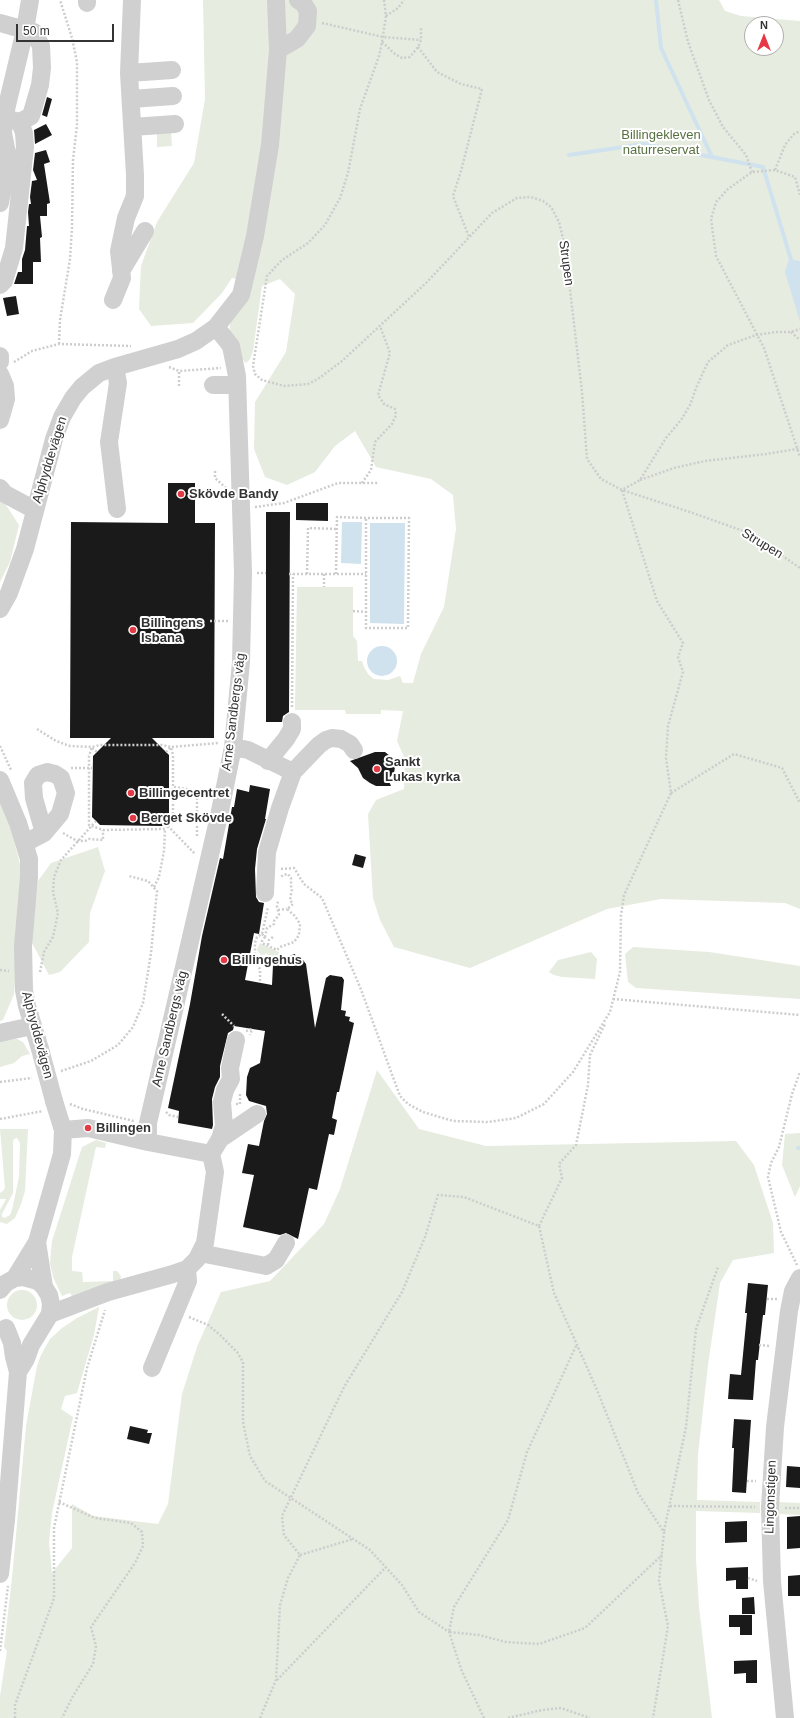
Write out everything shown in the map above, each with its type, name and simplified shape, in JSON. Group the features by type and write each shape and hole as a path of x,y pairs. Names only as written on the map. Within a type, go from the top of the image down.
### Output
{"street":[{"path":"0,203 8,158 7,126 30,0"},
{"path":"113,300 122,278 119,251 126,218 135,196 136,175 129,73 132,0"},
{"name":"Alphyddevägen","path":"0,609 9,593 25,549 62,417 73,398 82,387 99,373 178,349 196,341 216,327 241,295 255,236 270,145 278,50 276,0"},
{"path":"278,50 297,39 307,26 308,11 303,3 298,0"},
{"path":"0,23 34,32 41,46 42,68 40,85 32,116 7,126"},
{"path":"129,73 172,70"},
{"path":"130,99 173,96"},
{"path":"132,127 175,124"},
{"path":"0,285 4,281 11,263 17,230 25,147 24,133 7,126"},
{"path":"121,271 145,231"},
{"name":"Arne Sandbergs väg","path":"148,1142 148,1123 219,816 241,662 243,613 237,386 245,366 216,327"},
{"path":"0,420 6,399 3,364"},
{"path":"115,367 118,383 109,442 117,509"},
{"path":"213,385 237,386"},
{"path":"0,488 5,494 35,510"},
{"path":"268,760 286,739 292,729 292,722"},
{"path":"273,890 267,852 280,808 293,772 319,745 326,740 332,738 341,739 350,744 354,750"},
{"path":"228,745 248,750 293,772"},
{"name":"Alphyddevägen","path":"0,780 25,843 29,859 29,877 23,946 25,995 32,1026 63,1130 62,1154 37,1242 16,1278"},
{"path":"25,843 44,833"},
{"path":"0,1033 32,1026"},
{"path":"3,1324 16,1332 26,1333 36,1330 47,1319 108,1292 158,1279 187,1268 197,1259 205,1243 215,1172 211,1154 220,1139 224,1126 222,1102 225,1090 231,1079 230,1068 236,1034"},
{"path":"220,1139 257,1114"},
{"path":"63,1130 88,1128 148,1142 211,1154"},
{"name":"Alphyddevägen","path":"37,1242 44,1286 49,1295 51,1304 47,1319"},
{"path":"200,1253 266,1266 276,1260 286,1243"},
{"path":"152,1368 188,1281 187,1268"},
{"name":"Lingonstigen","path":"785,1718 772,1581 770,1500 774,1427 789,1311 793,1291 799,1273"},
{"path":"0,1290 6,1283 16,1278 31,1278 44,1286"},
{"path":"18,1372 26,1358 31,1344 47,1319"},
{"path":"3,1324 12,1343 18,1372 6,1520 4,1578"}],"path":[{"path":"59,344 60,320 70,259 73,160 76,125 77,62 72,38 60,0"},
{"path":"158,355 168,366 179,371 245,366 267,276 282,260 308,243 325,225 340,198 348,173 360,109 377,62 382,42 386,16 384,0"},
{"path":"386,16 398,8 404,0"},
{"path":"678,0 688,42 709,100 723,127 746,155 752,172"},
{"path":"308,20 383,37 421,40"},
{"path":"382,42 394,54 402,58 410,57 418,47 421,40 421,27"},
{"path":"418,47 437,72 461,84 482,89 453,196 469,237"},
{"path":"775,170 785,146 794,134 800,131"},
{"path":"800,195 795,177 775,170 752,172 728,189 716,202 710,219 716,256 764,348 799,448 800,457"},
{"name":"Strupen","path":"245,366 258,377 272,384 284,386 308,384 328,372 380,326 426,283 492,213 517,198 531,197 544,201 551,207 559,222 566,247 582,392 587,459 601,479 622,490 749,533 800,568"},
{"path":"362,483 371,470 375,442 392,424 396,415 394,409 384,404 378,395 390,354 380,326"},
{"path":"640,480 666,438 690,405 708,362 728,345 756,335 776,332 791,332 800,329"},
{"path":"791,332 800,340"},
{"path":"3,364 32,351 59,344 133,346"},
{"path":"179,371 179,386"},
{"path":"664,1532 638,1493 597,1390 554,1293 540,1226 562,1178 559,1164 576,1146 588,1086 590,1055 610,1012 620,972 621,915 624,895 671,793 666,758 668,726 683,672 678,657 683,643 657,601 622,490 640,480 674,468 705,461 799,448"},
{"path":"215,471 215,478 231,492"},
{"path":"241,508 262,507 284,503 338,483 379,483"},
{"path":"336,574 337,518 366,518 409,518 408,628 366,628 366,518"},
{"path":"307,574 308,528 337,529"},
{"path":"292,722 291,574 366,574"},
{"path":"324,574 324,587"},
{"path":"353,611 366,612"},
{"path":"210,621 230,621"},
{"path":"37,729 56,741 70,746 92,747 100,745 162,745 171,747 228,745"},
{"path":"92,747 97,752"},
{"path":"92,747 89,756 89,825 103,830 165,829"},
{"path":"166,752 171,747"},
{"path":"154,887 159,877 165,829 173,819 174,787 173,755 171,747"},
{"path":"671,793 734,754 782,768 800,804"},
{"path":"63,768 92,768"},
{"path":"174,787 192,790 196,796 197,843"},
{"path":"40,973 44,952 53,937 58,913 53,892 54,877 61,860 96,821"},
{"path":"165,822 192,850"},
{"path":"93,825 103,828 164,829 168,826"},
{"path":"77,841 89,839 103,840 103,830"},
{"path":"198,850 198,857"},
{"path":"279,869 294,868 304,884 322,898 360,987 400,1096 408,1104 423,1112 453,1121 488,1122 516,1118 544,1104 573,1072 610,1012"},
{"path":"260,981 260,969 256,962 255,943 257,937 262,934 270,901 269,894 283,875 288,874 291,878 290,886 292,889 290,900 293,904 287,909 278,910"},
{"path":"53,1073 90,1061 118,1045 133,1027 143,1002 150,960 157,891 148,880 129,876"},
{"path":"273,890 279,915 274,921 274,924 267,928 262,943 277,950 280,947 294,942 298,938 300,924 295,916 287,909"},
{"path":"262,934 265,937"},
{"path":"268,945 273,937"},
{"path":"613,999 800,1015"},
{"path":"222,1014 236,1034"},
{"path":"799,1273 781,1232 768,1177 771,1163 779,1147 792,1094 800,1072"},
{"path":"0,1082 38,1077"},
{"path":"0,1118 56,1105 83,1109 148,1123"},
{"path":"300,1554 284,1535 282,1516 344,1387 402,1292 425,1237 438,1195 464,1197 540,1226"},
{"path":"653,1718 668,1626 659,1581 664,1532 686,1427 696,1329 718,1267"},
{"path":"15,1718 15,1705 54,1598 54,1528 87,1368 106,1307"},
{"path":"176,1311 208,1325 237,1352 243,1362 243,1422 250,1456 265,1481 291,1496 305,1508 370,1550 402,1585 419,1612 449,1632 479,1635 506,1642 539,1644 585,1628 662,1555"},
{"path":"484,1718 461,1669 449,1632 454,1607 508,1520 527,1452 576,1345"},
{"path":"59,1502 95,1518 131,1523 142,1532 143,1546 135,1563 90,1627 96,1646 93,1664 73,1696 62,1718"},
{"path":"670,1506 762,1507"},
{"path":"784,1508 800,1508"},
{"path":"260,1718 276,1680 280,1605 288,1578 300,1554 353,1539"},
{"path":"276,1680 386,1567"},
{"path":"0,1651 4,1578"},
{"path":"508,1718 542,1710 560,1708 590,1718"}],"green space":[{"name":"Billingekleven naturreservat","path":"203,0 719,0 725,11 744,16 744,56 784,56 784,20 800,21 800,909 785,903 661,899 607,909 470,968 394,947 380,920 373,898 368,814 376,800 404,789 405,759 397,741 403,711 381,710 381,714 346,714 345,710 295,710 297,587 353,587 353,636 357,641 358,661 362,661 368,674 374,679 388,680 400,676 403,683 413,683 421,654 444,607 456,529 453,495 431,479 376,467 355,431 335,446 315,472 287,485 265,477 254,449 255,402 286,352 295,294 280,279 262,286 253,351 250,359 246,363 229,335 230,324 249,282 232,278 222,293 193,323 151,326 139,309 141,266 157,222 194,163 205,99"},
{"path":"157,132 171,132 172,146 157,147"},
{"path":"0,499 4,502 19,525 10,562 0,582"},
{"path":"0,799 9,821 23,876 14,994 3,1020 0,1021"},
{"path":"98,847 105,871 90,913 89,942 60,972 49,975 30,939 38,881 51,863"},
{"path":"260,943 279,952 280,957 269,957 266,953 265,955 261,955 257,950"},
{"path":"633,947 709,952 800,966 800,999 636,988 628,982 625,954"},
{"path":"591,952 597,959 595,979 562,977 549,972 558,960"},
{"path":"17,1039 23,1042 30,1054 22,1056 14,1063 0,1067 0,1040"},
{"path":"377,1070 419,1129 486,1146 736,1141 754,1165 773,1223 774,1253 733,1260 720,1283 708,1365 698,1454 697,1500 760,1502 760,1513 696,1511 696,1559 699,1607 712,1718 0,1718 0,1696 7,1651 4,1647 26,1426 37,1366 50,1339 62,1328 77,1318 99,1307 94,1335 77,1393 65,1396 61,1409 73,1417 52,1513 49,1542 52,1573 72,1548 72,1504 93,1516 158,1524 168,1504 182,1394 197,1347 221,1292 270,1281 324,1224 340,1189"},
{"path":"0,1129 28,1129 25,1191 15,1218 7,1224 0,1222 0,1210 6,1199 0,1199 0,1193 5,1188","holes":["17,1138 20,1143 19,1177 12,1210 10,1215 5,1218 2,1217 2,1214 13,1193 13,1141"]},
{"path":"800,1133 800,1186 795,1197 782,1165 785,1134"},
{"path":"96,1140 106,1143 105,1148 96,1147 72,1257 72,1271 82,1272 83,1282 113,1281 113,1271 117,1271 121,1276 120,1281 73,1298 70,1293 62,1296 53,1277 50,1263 52,1241 82,1147"},
{"path":"22,1290 28,1291 36,1299 36,1311 28,1319 22,1320 16,1319 8,1311 7,1305 8,1299 16,1291"},
{"path":"779,1502 800,1503 800,1515 779,1514"}],"water":[{"path":"789,259 800,261 800,322 785,272"},
{"path":"342,522 362,522 361,564 341,563"},
{"path":"370,523 405,523 404,624 370,623"},
{"path":"382,646 393,650 397,661 393,672 382,676 371,672 367,661 371,650"}],"building":[{"path":"47,97 52,99 47,117 42,115"},
{"path":"46,124 52,135 35,144 34,130"},
{"path":"46,150 50,162 44,164 50,203 47,204 47,216 40,216 42,237 40,238 41,262 33,262 33,284 14,284 18,272 22,272 22,259 25,250 27,226 29,226 28,212 29,204 31,204 30,197 32,181 37,180 33,170 35,153"},
{"path":"16,296 19,314 7,316 3,298"},
{"name":"Billingens Isbana","path":"168,483 195,483 195,523 215,523 214,738 152,738 169,755 169,819 162,826 100,825 92,817 93,756 111,738 70,738 71,522 168,523"},
{"path":"296,503 328,503 328,521 296,520"},
{"path":"266,512 290,512 289,712 283,716 282,722 266,722"},
{"name":"Sankt Lukas kyrka","path":"375,752 385,752 396,761 394,773 388,779 391,786 376,786 370,783 363,778 358,768 350,761"},
{"name":"Billingehus","path":"250,785 270,789 266,819 257,849 255,869 256,897 259,902 264,903 259,934 254,933 245,980 272,985 273,965 276,960 295,954 296,959 303,960 306,964 315,1028 326,978 330,975 342,977 344,980 341,1010 346,1011 345,1016 350,1017 349,1021 354,1023 332,1118 337,1120 334,1135 329,1134 317,1190 309,1188 298,1239 286,1233 280,1235 243,1227 254,1175 242,1173 248,1144 259,1146 264,1121 267,1114 266,1106 249,1101 246,1095 247,1077 250,1068 260,1063 265,1031 234,1026 233,1030 228,1033 220,1066 220,1077 215,1087 212,1099 212,1129 178,1123 179,1111 168,1108 190,1004 202,936 220,858 223,859 232,807 234,807 237,789 249,792"},
{"path":"355,854 366,857 363,868 352,865"},
{"path":"748,1283 768,1285 758,1360 756,1360 753,1400 728,1399 730,1374 741,1375 747,1313 745,1313"},
{"path":"734,1419 751,1420 746,1493 732,1492 734,1448 732,1448"},
{"path":"130,1426 148,1430 147,1433 152,1433 149,1444 127,1439"},
{"path":"787,1466 800,1467 800,1488 786,1487"},
{"path":"800,1516 800,1548 787,1549 787,1517"},
{"path":"747,1521 747,1542 725,1543 725,1522"},
{"path":"748,1567 748,1589 736,1589 736,1580 726,1581 726,1568"},
{"path":"800,1575 800,1596 788,1596 788,1576"},
{"path":"754,1597 755,1614 742,1614 742,1598"},
{"path":"729,1615 752,1615 752,1635 740,1635 740,1627 729,1627"},
{"path":"757,1660 757,1683 746,1683 746,1673 734,1674 734,1661"}],"waterway":[{"path":"656,0 661,48 712,157"},
{"path":"569,155 644,144 763,167 792,263"}],"place":[{"name":"Skövde Bandy","path":"181,494"},
{"name":"Billingens Isbana","path":"133,630"},
{"name":"Sankt Lukas kyrka","path":"377,769"},
{"name":"Billingecentret","path":"131,793"},
{"name":"Berget Skövde","path":"133,818"},
{"name":"Billingehus","path":"224,960"},
{"name":"Billingen","path":"88,1128"}]}
